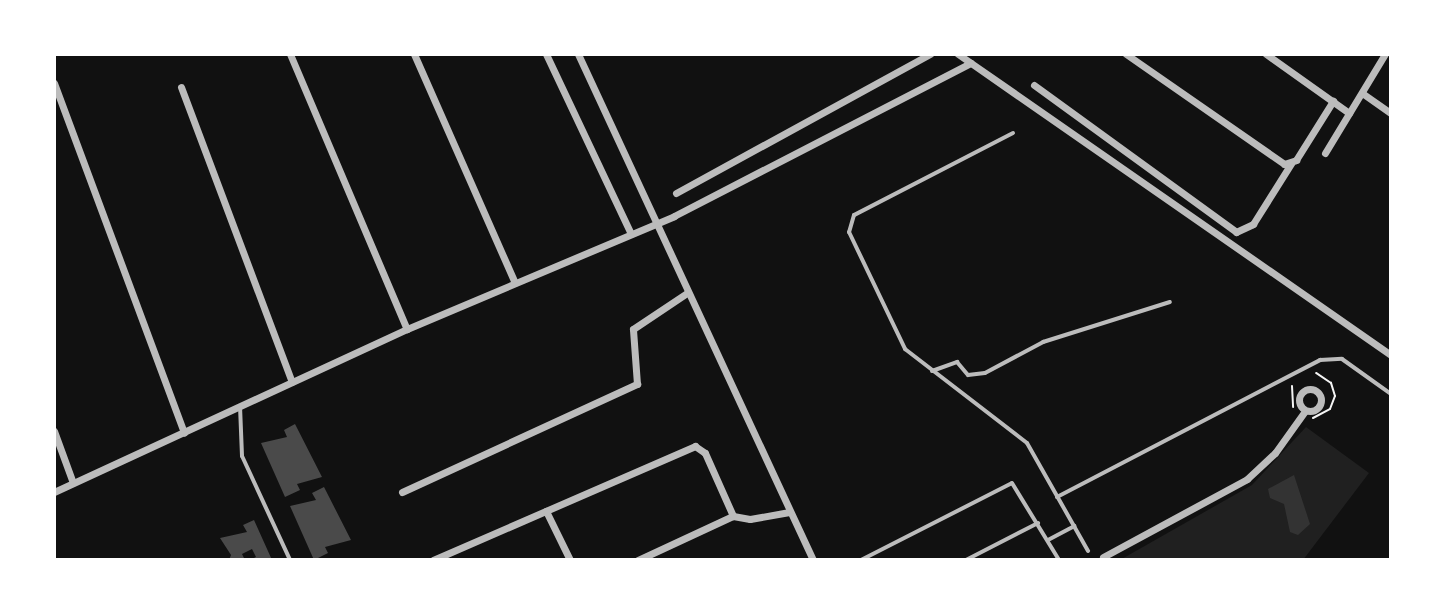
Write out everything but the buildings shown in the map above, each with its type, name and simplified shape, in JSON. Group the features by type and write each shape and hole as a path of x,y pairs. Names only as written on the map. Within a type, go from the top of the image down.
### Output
{"street":[{"path":"290,54 407,329"},
{"path":"414,54 515,283"},
{"path":"546,54 631,234"},
{"path":"578,54 813,560"},
{"path":"676,193 930,54"},
{"path":"958,54 1391,355"},
{"path":"1126,54 1282,163 1292,162"},
{"path":"1266,54 1349,113"},
{"path":"1325,153 1385,54"},
{"path":"54,492 407,329 655,224 971,63"},
{"path":"54,83 184,433"},
{"path":"1034,85 1236,232 1253,224 1333,101"},
{"path":"181,87 292,382"},
{"path":"1362,93 1391,113"},
{"path":"402,492 637,384 633,329 648,314 687,293"},
{"path":"1103,557 1247,479 1275,453 1305,411"},
{"path":"54,431 73,483"},
{"path":"433,560 695,446 705,453 733,516"},
{"path":"546,511 570,560"},
{"path":"638,560 733,516 750,519 789,512"}],"lane":[{"path":"1013,133 854,215 849,224 905,349 1027,443 1088,551"},
{"path":"932,371 957,362 968,375 985,373 1043,342 1170,302"},
{"path":"1057,497 1320,360 1342,359 1391,394"},
{"path":"240,406 242,456 290,560"},
{"path":"861,560 1012,483 1059,560"},
{"path":"966,560 1038,523"},
{"path":"1048,540 1074,526"}],"path":[{"path":"1306,373 1326,378 1335,396 1330,409 1306,427"},
{"path":"1294,381 1290,395 1295,410"}],"shaded area":[{"path":"1306,427 1369,473 1303,560 1120,560 1252,485"},
{"path":"1294,475 1310,524 1298,535 1290,532 1284,504 1270,498 1268,489"}]}
